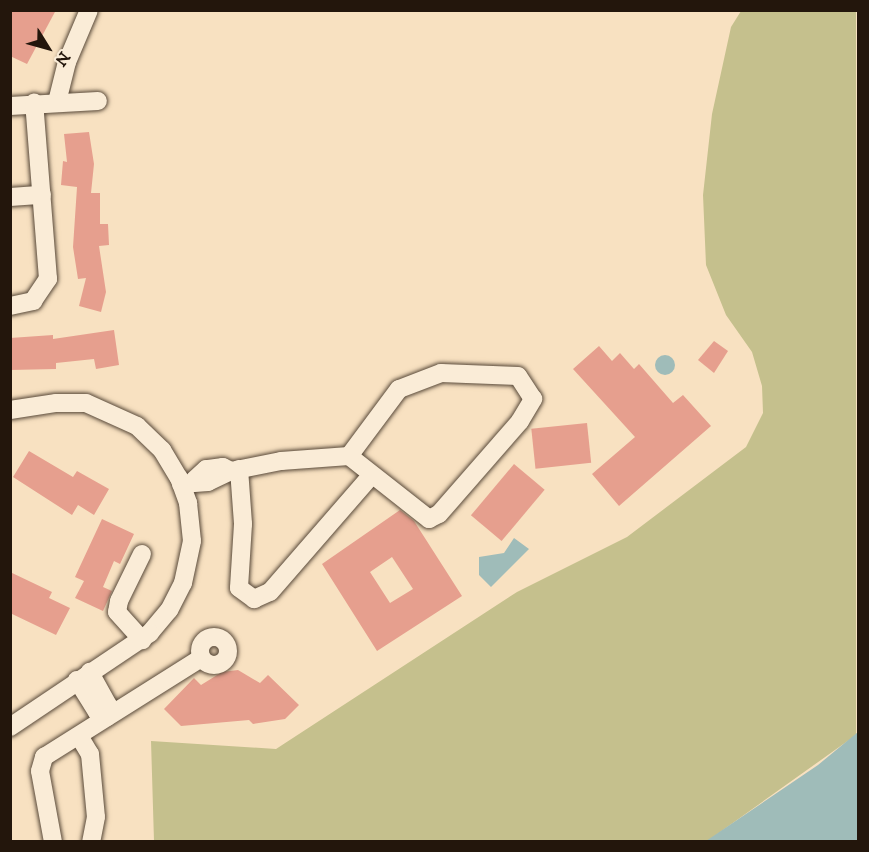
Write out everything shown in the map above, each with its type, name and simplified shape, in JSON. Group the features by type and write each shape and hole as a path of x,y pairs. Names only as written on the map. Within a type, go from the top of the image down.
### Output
{"street":[{"path":"57,102 67,62 89,10"},
{"path":"10,106 98,100"},
{"path":"10,306 33,301 48,279 34,103"},
{"path":"10,197 42,195"},
{"path":"188,482 208,482 235,470 281,460 349,456 422,518 440,514 529,409 533,399 528,385 518,376 441,373 399,389 349,456"},
{"path":"10,410 74,402 101,406 126,418 155,441 188,482 192,527 189,565 169,610 142,640 84,676 10,727"},
{"path":"235,470 243,524 239,588 254,599 270,592 371,476"},
{"path":"142,554 119,601 117,612 142,640"},
{"path":"53,842 39,762 201,658"},
{"path":"84,676 108,705 107,717"},
{"path":"79,736 90,754 96,817 91,842"}],"shaded area":[{"path":"856,10 856,735 706,842 154,841 151,741 276,749 517,592 627,537 746,447 763,413 762,386 752,352 726,315 706,265 703,195 712,114 731,27 741,11"}],"water":[{"path":"665,355 672,358 675,365 672,372 665,375 658,372 655,365 658,358"},
{"path":"514,538 529,549 491,587 479,575 479,557 504,553"},
{"path":"858,732 858,841 706,841 818,765"}],"building":[{"path":"10,10 56,10 27,64 10,56"},
{"path":"89,132 94,164 91,193 100,193 100,224 108,224 109,245 99,246 106,292 101,312 79,306 86,278 78,279 73,247 77,187 61,185 63,161 67,162 64,134"},
{"path":"114,330 119,365 96,369 94,359 56,363 56,369 10,370 10,338 53,335 53,339"},
{"path":"714,341 728,351 714,373 698,360"},
{"path":"599,346 612,361 620,353 634,369 639,364 673,403 683,395 711,426 619,506 592,474 635,437 573,369"},
{"path":"587,423 591,463 535,469 531,429"},
{"path":"29,451 73,477 77,471 109,489 94,515 78,505 72,515 13,477"},
{"path":"514,464 545,490 502,541 471,515"},
{"path":"400,510 414,521 462,596 377,651 322,564","holes":["392,557 413,589 390,603 370,572"]},
{"path":"102,519 134,534 120,564 114,561 103,587 112,591 103,611 75,598 84,581 75,577"},
{"path":"10,572 52,592 49,598 70,608 56,635 10,613"},
{"path":"238,670 260,683 268,675 299,705 285,719 253,724 249,720 181,726 164,709 194,678 201,685 222,672"}]}
